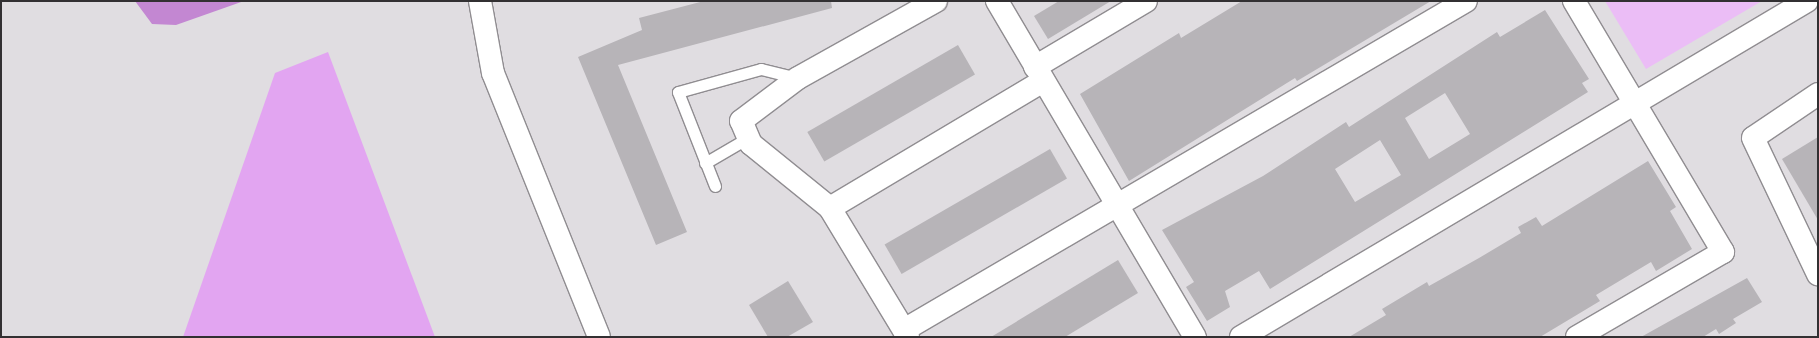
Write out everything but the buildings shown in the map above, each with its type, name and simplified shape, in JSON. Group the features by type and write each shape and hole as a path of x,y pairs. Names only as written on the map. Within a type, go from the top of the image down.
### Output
{"street":[{"path":"480,1 494,73 599,337"},
{"path":"936,1 798,78 741,121 751,144 830,208 906,334 1117,205 1466,1"},
{"path":"997,1 1196,337"},
{"path":"830,208 1039,74 1146,1"},
{"path":"1574,1 1723,252 1577,337"},
{"path":"1241,337 1634,102 1807,1"},
{"path":"1817,269 1753,138 1818,94"}],"lane":[{"path":"714,186 678,92 761,69 798,78"},
{"path":"705,163 748,138"}],"shaded area":[{"path":"135,1 244,1 176,25 152,24"},
{"path":"1605,1 1762,1 1646,69"},
{"path":"328,52 435,337 183,337 275,73"}]}
